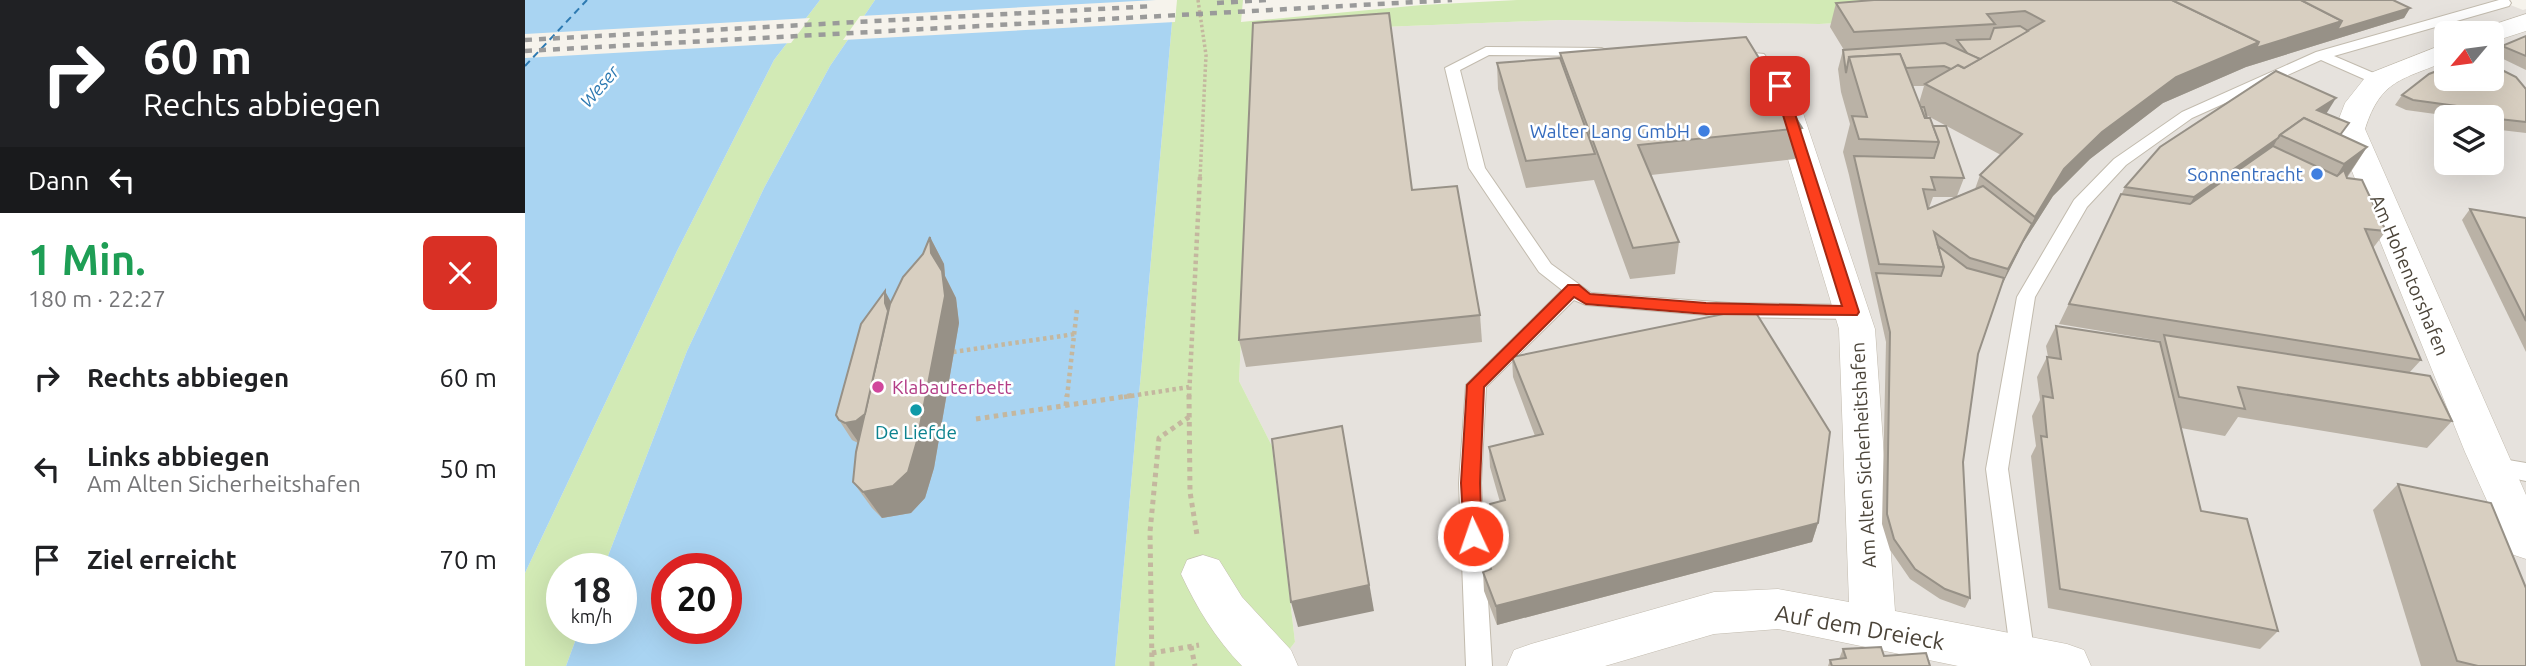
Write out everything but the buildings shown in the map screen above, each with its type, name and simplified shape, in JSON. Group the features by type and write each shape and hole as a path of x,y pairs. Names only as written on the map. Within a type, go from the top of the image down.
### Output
{"street":[{"path":"2504,29 2526,22"},
{"path":"2378,80 2434,56"},
{"name":"Am Hohentorshafen","path":"2378,80 2359,103 2350,129 2509,469 2526,541"},
{"name":"Am Alten Sicherheitshafen","path":"1780,86 1857,329 1873,626"},
{"path":"1203,574 1215,599 1243,637 1274,666"},
{"name":"Auf dem Dreieck","path":"1531,666 1714,613 1778,609 2067,666"}],"lane":[{"path":"2023,657 1997,469 2026,297 2080,204 2120,162 2187,115 2321,55 2504,3"},
{"path":"1623,53 1486,51 1452,68 1477,168 1545,268 1586,299 1704,308 1851,312"},
{"path":"1717,54 1759,57 1780,86"},
{"path":"2321,55 2378,80"},
{"path":"1479,666 1471,483 1476,385 1574,289"}],"path":[{"path":"1198,0 1206,55 1189,417 1191,492 1203,574"},
{"path":"1066,406 1077,309"},
{"path":"953,352 1075,334"},
{"path":"976,419 1189,387"},
{"path":"1152,666 1150,532 1159,438 1189,417"},
{"path":"1152,653 1191,646 1195,666"}],"shaded area":[{"path":"2251,0 2498,0 2526,9 2526,666 1277,666 1295,642 1272,446 1239,381 1256,32 1560,20 1819,24"}],"green space":[{"path":"820,0 875,0 830,66 764,188 687,351 609,553 546,553 546,644 574,644 566,666 525,666 525,573 677,251 774,60"},
{"path":"1174,0 1243,0 1241,22 1422,5 1517,0 2251,0 1819,24 1560,20 1256,32 1239,381 1272,446 1295,642 1277,666 1115,666"}],"water":[{"name":"Weser","path":"525,0 820,0 774,60 677,251 525,573"},
{"path":"875,0 1174,0 1115,666 566,666 574,644 637,644 637,553 609,553 687,351 764,188 830,66"}],"pier":[{"path":"1177,0 1175,22 843,40 860,16"},
{"path":"810,18 791,43 525,58 525,34"}],"ferry route":[{"path":"525,66 587,0"}],"railway":[{"path":"1217,3 1266,0"},
{"path":"525,51 1452,0"},
{"path":"525,40 1154,6"}],"place":[{"name":"Walter Lang GmbH","path":"1704,131"},
{"name":"Sonnentracht","path":"2317,174"},
{"name":"Klabauterbett","path":"878,387"},
{"name":"De Liefde","path":"916,410"}],"route":[{"path":"1473,536 1471,483 1476,385 1574,289 1586,299 1706,309 1851,312 1780,86"}]}
